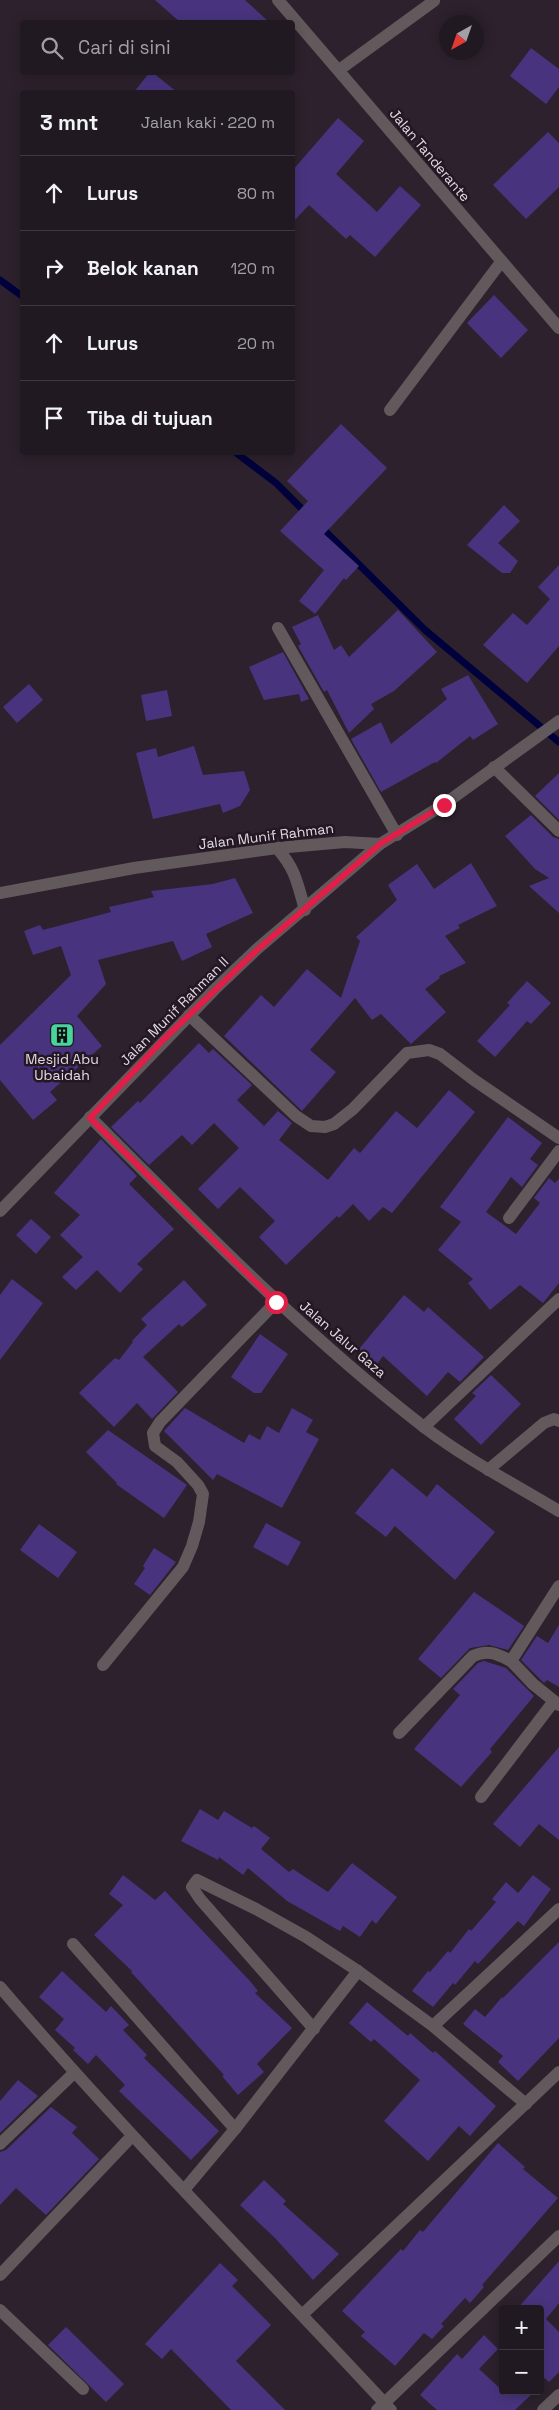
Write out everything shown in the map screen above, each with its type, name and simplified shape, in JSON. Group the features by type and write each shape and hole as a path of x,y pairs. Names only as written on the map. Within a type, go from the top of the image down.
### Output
{"street":[{"name":"Jalan Tanderante","path":"278,0 559,328"},
{"path":"339,70 434,1"},
{"path":"390,410 501,262"},
{"path":"278,628 397,835"},
{"path":"380,844 444,805 559,721"},
{"path":"494,767 559,831"},
{"name":"Jalan Munif Rahman","path":"0,893 134,868 277,848 345,842 380,844"},
{"name":"Jalan Munif Rahman II","path":"0,1211 189,1015 250,956 380,844"},
{"path":"277,848 294,872 300,886 305,910"},
{"path":"189,1015 296,1116 311,1126 325,1127 334,1124 353,1109 407,1053 429,1050 440,1054 474,1080 559,1138"},
{"name":"Jalan Jalur Gaza","path":"90,1118 276,1302 424,1427 488,1470 559,1511"},
{"path":"509,1218 559,1151"},
{"path":"424,1427 559,1298"},
{"path":"103,1666 183,1567 192,1546 203,1505 204,1494 198,1485 177,1462 155,1446 153,1433 160,1422 276,1302"},
{"path":"488,1470 544,1423 554,1419 559,1421"},
{"path":"511,1661 559,1586"},
{"path":"399,1733 474,1656 484,1651 498,1654 511,1661 556,1703 481,1797"},
{"path":"314,2029 200,1899 192,1887 193,1882 197,1880 203,1881 256,1908 306,1937 358,1971 433,2026 526,2104"},
{"path":"433,2026 559,1909"},
{"path":"73,1944 235,2129"},
{"path":"184,2190 235,2129 358,1971"},
{"path":"0,1987 74,2073 302,2315 384,2408 559,2236"},
{"path":"302,2315 559,2072"},
{"path":"0,2144 74,2073"},
{"path":"0,2275 132,2136"},
{"path":"0,2310 83,2389"},
{"path":"543,2410 559,2395"}],"building":[{"path":"155,0 245,0 267,20 178,20"},
{"path":"531,48 559,69 559,87 546,104 510,76"},
{"path":"148,75 156,75 174,90 136,90"},
{"path":"338,118 364,141 336,174 377,212 400,186 421,205 375,257 350,235 346,239 309,205 295,220 295,168"},
{"path":"548,132 559,143 559,187 526,219 493,185"},
{"path":"494,295 528,330 501,358 467,323"},
{"path":"341,424 387,468 324,534 359,566 346,580 344,578 315,614 299,601 324,570 280,531 308,501 287,481"},
{"path":"504,505 520,521 498,543 518,561 510,573 502,573 467,545"},
{"path":"559,565 559,646 527,683 483,645 513,613 527,625 550,599 538,587"},
{"path":"398,610 437,652 394,691 371,704 374,709 349,733 327,690 324,692 298,646 301,644 292,627 318,615 334,650 341,645 349,657"},
{"path":"283,652 309,699 301,702 299,694 264,700 249,667"},
{"path":"468,675 498,724 473,740 470,736 436,763 381,792 351,739 381,722 391,744 447,699 441,689"},
{"path":"29,684 43,700 17,723 3,707"},
{"path":"167,690 172,716 146,721 141,695"},
{"path":"194,746 203,775 244,771 250,790 240,806 223,813 220,804 153,819 136,753 156,748 158,757"},
{"path":"559,773 559,820 535,796"},
{"path":"531,815 553,837 559,839 559,913 529,886 549,878 535,869 505,836"},
{"path":"471,863 497,906 458,925 460,928 445,936 466,963 439,976 440,978 425,989 446,1012 411,1044 381,1014 372,1020 355,998 310,1050 336,1072 302,1111 224,1036 261,995 274,1007 307,969 341,998 360,941 356,937 397,900 388,885 417,864 434,889"},
{"path":"235,878 253,913 206,934 212,947 182,961 173,941 98,960 106,984 77,1016 102,1046 50,1092 57,1100 33,1120 0,1080 0,1045 71,975 61,946 33,955 24,931 40,925 43,930 111,912 109,907 154,897 151,891 213,884"},
{"path":"527,981 551,1003 531,1024 527,1021 495,1057 477,1041 510,1005 507,1003"},
{"path":"199,1043 209,1053 213,1049 252,1085 237,1100 264,1126 278,1111 292,1123 279,1140 328,1180 354,1148 360,1153 396,1111 417,1128 449,1090 475,1112 392,1213 383,1207 369,1221 353,1204 339,1218 337,1216 286,1265 259,1237 275,1221 240,1187 218,1209 198,1189 239,1148 214,1123 192,1145 182,1135 149,1165 111,1127 138,1101 140,1103"},
{"path":"508,1117 542,1143 530,1159 538,1165 522,1187 511,1177 486,1212 516,1234 540,1203 534,1198 549,1178 555,1183 559,1179 559,1283 543,1303 520,1285 490,1310 468,1283 473,1279 438,1250 461,1222 440,1207"},
{"path":"101,1139 137,1176 129,1184 174,1229 137,1264 143,1269 120,1293 97,1270 76,1290 62,1277 83,1257 60,1235 80,1215 54,1193"},
{"path":"31,1219 51,1237 36,1254 16,1235"},
{"path":"12,1279 43,1303 0,1360 0,1295"},
{"path":"184,1280 207,1305 182,1327 179,1324 143,1357 178,1392 152,1419 137,1403 114,1427 79,1393 115,1358 119,1360 132,1341 147,1325 141,1319"},
{"path":"404,1295 424,1312 428,1307 484,1357 460,1382 448,1372 427,1396 383,1356 377,1364 359,1349"},
{"path":"260,1334 288,1354 261,1393 254,1393 231,1377"},
{"path":"491,1375 521,1404 481,1445 454,1419 476,1396 472,1393"},
{"path":"185,1408 244,1443 249,1434 260,1440 267,1426 279,1433 292,1408 313,1420 306,1432 319,1439 282,1508 217,1474 213,1480 164,1431"},
{"path":"108,1430 187,1485 164,1518 116,1484 86,1452"},
{"path":"392,1468 427,1497 437,1484 495,1532 455,1580 395,1526 386,1537 355,1513"},
{"path":"266,1523 301,1542 288,1566 253,1547"},
{"path":"39,1524 77,1552 58,1578 20,1550"},
{"path":"154,1548 176,1562 150,1595 134,1584 145,1568 143,1566"},
{"path":"474,1592 524,1626 508,1650 489,1645 470,1648 441,1678 418,1659"},
{"path":"559,1625 559,1687 547,1680 544,1683 521,1660 537,1636 548,1643"},
{"path":"484,1661 506,1668 534,1696 490,1749 492,1752 461,1787 414,1749 460,1695 453,1689 478,1663"},
{"path":"559,1747 559,1840 539,1824 520,1847 493,1824"},
{"path":"200,1809 218,1820 224,1811 252,1828 254,1826 270,1838 261,1849 289,1872 293,1869 328,1892 352,1863 397,1897 376,1924 372,1920 360,1937 343,1926 340,1931 287,1901 248,1868 243,1875 219,1857 218,1860 181,1841"},
{"path":"123,1875 155,1900 165,1891 249,1980 258,1991 255,1993 292,2028 257,2064 264,2072 238,2095 222,2076 224,2075 132,1971 94,1935 123,1905 109,1894"},
{"path":"533,1875 551,1889 524,1926 518,1921 478,1964 475,1961 455,1985 453,1983 433,2007 412,1991 448,1951 450,1953 469,1929 471,1931 496,1902 492,1899 506,1882 518,1893"},
{"path":"559,1942 559,2038 518,2081 498,2062 503,2056 463,2024 475,2009 485,2017 502,1997"},
{"path":"62,1971 106,2012 111,2006 129,2025 123,2030 147,2055 144,2058 219,2131 191,2160 119,2091 125,2085 96,2055 88,2064 73,2050 75,2048 55,2030 64,2019 39,1997"},
{"path":"367,2002 408,2036 410,2033 433,2053 435,2051 496,2106 470,2136 459,2126 428,2161 384,2121 420,2080 374,2039 371,2042 349,2023"},
{"path":"18,2080 38,2096 0,2133 0,2101"},
{"path":"51,2107 77,2127 72,2133 99,2159 46,2215 16,2188 0,2205 0,2152 6,2150"},
{"path":"498,2143 525,2167 523,2169 558,2198 482,2285 484,2287 470,2303 465,2298 441,2324 444,2326 432,2339 424,2333 395,2366 361,2336 365,2332 342,2311 401,2249 403,2251 420,2230 423,2232"},
{"path":"264,2180 286,2201 283,2204 339,2254 313,2280 275,2238 240,2205"},
{"path":"559,2261 559,2303 546,2319 559,2332 559,2372 549,2382 544,2378 544,2305 520,2305"},
{"path":"220,2263 238,2280 232,2286 271,2325 236,2361 285,2410 231,2410 171,2349 162,2359 145,2344"},
{"path":"66,2327 124,2384 106,2402 48,2345"},
{"path":"484,2335 498,2349 479,2369 499,2387 499,2395 531,2395 515,2410 437,2410 420,2395 457,2354 462,2359"}],"waterway":[{"path":"0,280 20,295"},
{"path":"239,455 276,483 307,514"},
{"path":"320,526 425,630 559,742"}],"place":[{"name":"Mesjid Abu Ubaidah","path":"62,1035"}],"route":[{"path":"276,1302 90,1118 163,1040 257,950 380,844 444,805"}]}
